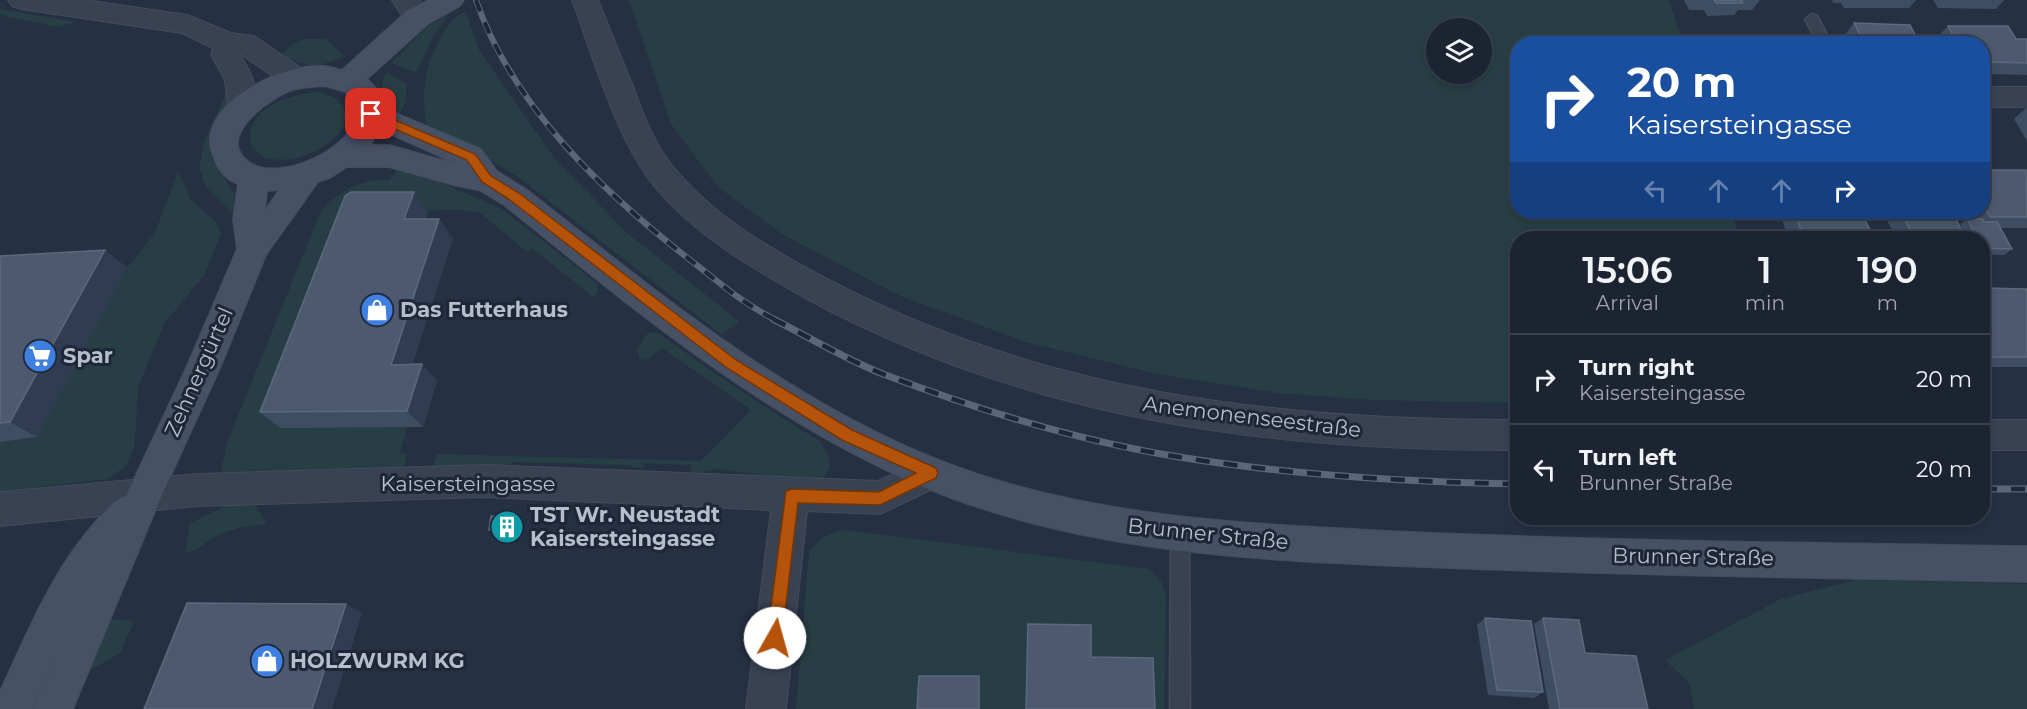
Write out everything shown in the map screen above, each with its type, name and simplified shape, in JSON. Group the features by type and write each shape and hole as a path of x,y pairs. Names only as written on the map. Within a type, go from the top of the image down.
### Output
{"main road":[{"path":"348,81 412,9 451,0"},
{"path":"325,76 348,81 366,94 371,114 364,136 344,156 306,176 270,181 254,178 231,165 224,144 226,132 242,108 267,90 297,79 325,76"},
{"name":"Brunner Straße","path":"371,114 471,157 486,179 515,197 731,364 847,435 931,473 1015,502 1091,520 1180,533 1278,543 1507,553 2027,564"},
{"name":"Brunner Straße","path":"344,156 389,156 457,175 486,179"},
{"name":"Zehnergürtel","path":"53,709 144,494 204,366 253,249 306,176"},
{"path":"253,249 248,219 254,178"},
{"name":"Zehnergürtel","path":"12,709 65,594 100,543 144,494"}],"street":[{"path":"21,0 188,24 227,44 244,43 297,79"},
{"name":"Anemonenseestraße","path":"585,0 635,129 649,155 687,201 739,244 837,302 932,345 1050,384 1174,411 1322,429 1413,435 1510,435"},
{"path":"227,44 225,55 238,71 242,86 242,108"},
{"path":"1990,97 2027,97"},
{"path":"1990,435 2027,435"},
{"name":"Kaisersteingasse","path":"0,509 198,490 485,481 880,498 931,473"},
{"path":"766,709 792,496"}],"lane":[{"path":"1812,19 1821,36"},
{"path":"1180,533 1180,709"}],"green space":[{"path":"629,0 1669,0 1681,36 1510,36 1510,219 1734,219 1737,231 1510,231 1510,403 1373,400 1278,393 1158,374 1029,343 900,296 782,234 718,187 671,124"},
{"path":"0,9 77,22 58,27 0,15"},
{"path":"466,12 479,50 555,159 627,233 739,321 722,335 522,180 476,150 427,127 424,90 428,67 443,33 455,17"},
{"path":"450,13 432,38 418,70 414,72 391,63 427,27"},
{"path":"306,39 326,39 344,56 327,63 312,65 298,62 282,54 293,44"},
{"path":"386,72 407,84 405,103 398,118 388,108 383,98 382,86"},
{"path":"230,85 232,96 211,140 210,154 234,194 234,210 231,212 206,187 199,168 205,139"},
{"path":"318,92 338,100 346,111 345,124 336,136 305,156 286,160 265,157 252,147 250,135 253,123 267,108 287,98"},
{"path":"397,170 439,182 502,209 597,283 598,292 593,297 532,248 527,252 480,213 461,210 367,211 407,427 400,453 407,454 404,468 242,477 221,471 227,443 320,213 343,192 359,184 389,180"},
{"path":"178,171 191,200 216,222 221,233 205,274 164,324 138,387 135,443 128,464 108,479 0,491 0,442 37,437 127,268 155,233"},
{"path":"650,332 658,333 736,388 819,441 829,458 827,473 815,482 718,469 690,474 692,465 644,463 643,468 623,465 516,462 480,471 433,467 437,454 701,461 751,410 662,348 648,359 640,360 637,350"},
{"path":"252,500 267,524 228,531 185,553 190,523 232,503"},
{"path":"843,530 1150,569 1162,583 1166,597 1164,709 796,709 809,552 821,538"},
{"path":"1856,580 2027,584 2027,709 1694,709 1689,683 1665,660 1781,599"},
{"path":"109,619 134,621 120,653 82,675"}],"building":[{"path":"1714,0 1742,0 1743,3 1716,3"},
{"path":"1854,23 1910,25 1916,36 1861,36"},
{"path":"1948,26 2008,26 2016,39 2027,39 2027,63 1990,62 1990,36 1954,36"},
{"path":"1990,170 2026,170 2027,217 1990,217"},
{"name":"Das Futterhaus","path":"351,192 414,192 404,219 439,219 391,365 422,364 407,411 260,412 345,196"},
{"path":"1797,219 1864,219 1870,231 1801,231"},
{"path":"1904,219 1956,219 1962,231 1910,230"},
{"path":"1967,219 1997,222 2012,249 1990,248 1990,231 1973,231"},
{"path":"105,250 10,422 0,423 0,256"},
{"path":"1990,288 2027,289 2027,357 1990,357"},
{"path":"516,515 514,528 489,530 491,516"},
{"name":"HOLZWURM KG","path":"187,603 346,604 312,709 144,709"},
{"path":"1485,618 1531,621 1543,692 1497,690"},
{"path":"1543,618 1579,620 1585,653 1636,656 1648,709 1560,709"},
{"path":"1028,624 1091,625 1091,657 1153,658 1155,709 1026,709"},
{"path":"919,676 979,676 979,709 917,709"}],"railway":[{"path":"476,0 493,40 514,78 539,114 598,181 664,239 736,295 776,320"},
{"path":"773,319 883,374 992,412 1104,442 1179,457 1306,473 1510,484"},
{"path":"1990,489 2027,489"}],"place":[{"name":"Das Futterhaus","path":"377,310"},
{"name":"Spar","path":"40,356"},
{"name":"TST Wr. Neustadt Kaisersteingasse","path":"507,527"},
{"name":"HOLZWURM KG","path":"267,661"}],"route":[{"path":"371,114 471,157 486,179 515,197 731,364 847,435 931,473 880,498 792,496 775,638"}]}
